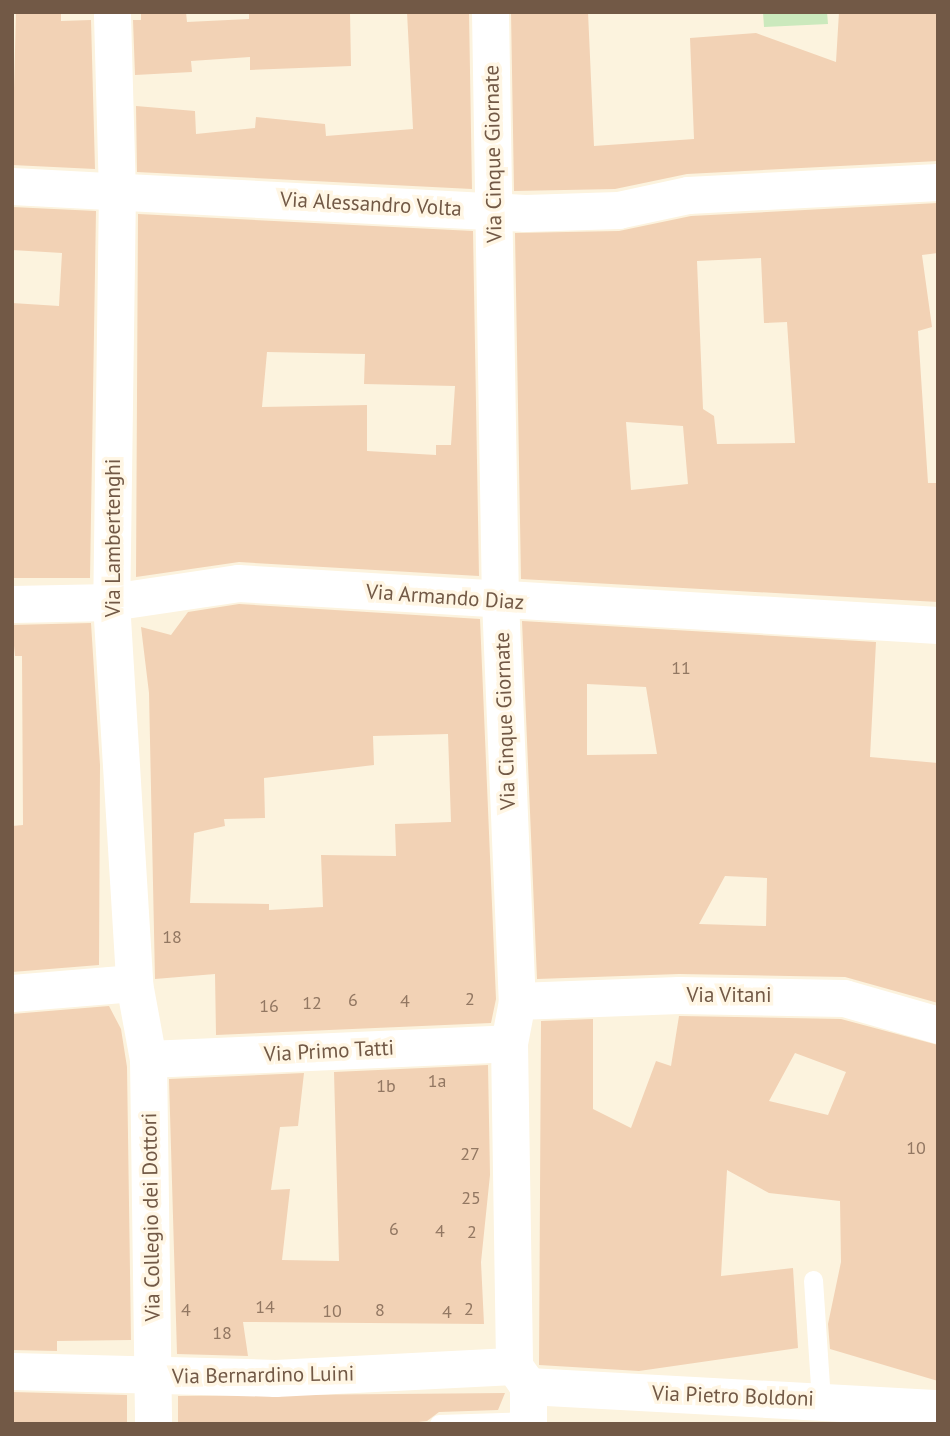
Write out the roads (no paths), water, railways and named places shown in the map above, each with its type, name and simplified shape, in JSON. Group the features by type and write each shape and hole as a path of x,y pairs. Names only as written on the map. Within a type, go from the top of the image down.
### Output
{"street":[{"name":"Via Cinque Giornate","path":"491,12 500,600 517,1001 509,1042 524,1399"},
{"name":"Via Lambertenghi","path":"112,15 117,190 111,602 134,983 148,1059"},
{"name":"Via Alessandro Volta","path":"12,186 494,211 618,210 688,195 938,182"},
{"name":"Via Armando Diaz","path":"12,604 111,602 238,583 500,600 879,618 938,625"},
{"path":"12,993 134,983"},
{"name":"Via Vitani","path":"517,1001 678,995 844,998 938,1025"},
{"name":"Via Primo Tatti","path":"148,1059 509,1042"},
{"name":"Via Collegio dei Dottori","path":"148,1059 153,1424"},
{"name":"Via Bernardino Luini","path":"12,1371 275,1378 524,1399"},
{"name":"Via Pietro Boldoni","path":"524,1399 821,1399 938,1408"}],"lane":[{"path":"813,1280 821,1399"},
{"path":"439,1424 524,1399"}]}
